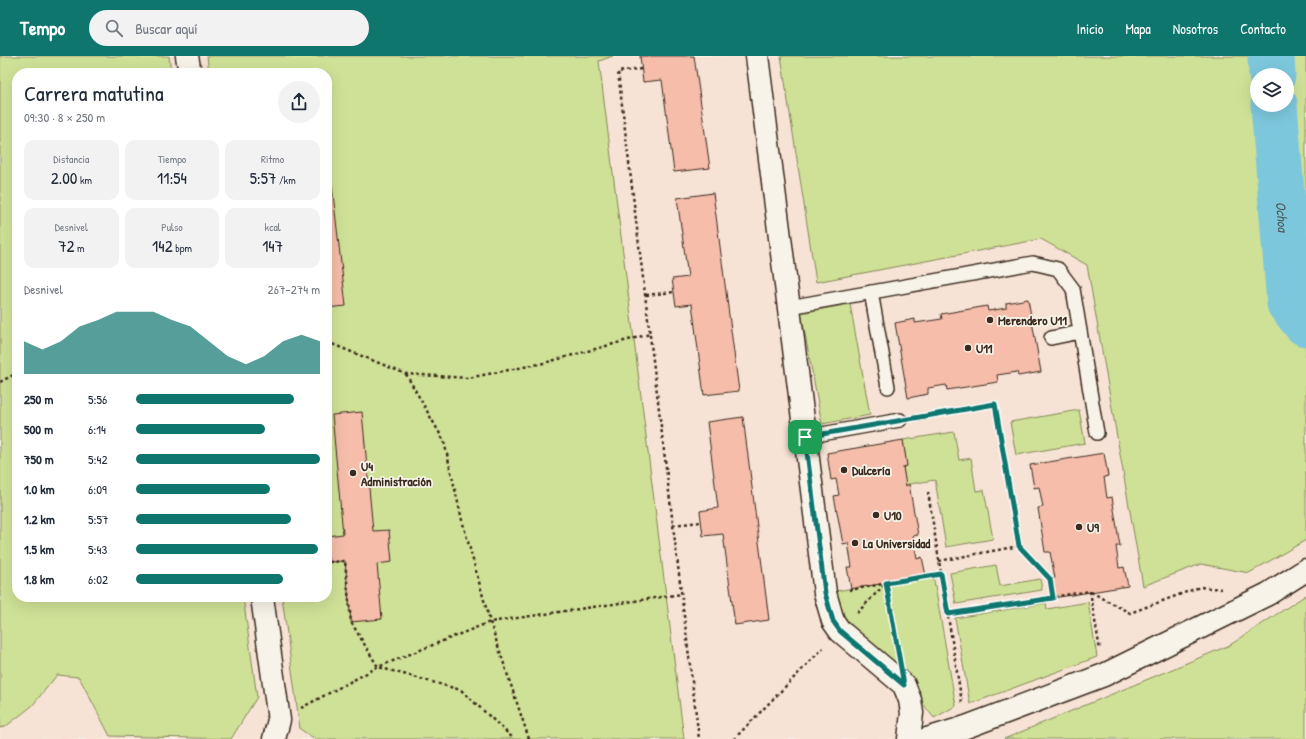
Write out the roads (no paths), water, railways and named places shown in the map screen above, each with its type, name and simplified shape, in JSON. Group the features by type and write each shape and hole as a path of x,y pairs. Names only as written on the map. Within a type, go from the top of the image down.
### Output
{"street":[{"path":"187,56 189,68"},
{"path":"757,56 825,593 833,621 840,631 904,685 910,700 912,713 909,739"},
{"path":"927,739 966,728 1104,675 1268,594 1306,570"},
{"path":"263,602 277,729"}],"lane":[{"path":"789,307 1033,263 1058,269 1073,289 1097,433"},
{"path":"871,292 888,387"},
{"path":"1051,338 1080,332"},
{"path":"805,437 900,420"}],"waterway":[{"name":"Ochoa","path":"1271,56 1272,68"},
{"name":"Ochoa","path":"1275,112 1290,303 1306,323"}],"place":[{"name":"Merendero U11","path":"990,320"},
{"name":"U11","path":"968,348"},
{"name":"Dulcería","path":"844,470"},
{"name":"U4 Administración","path":"353,473"},
{"name":"U10","path":"876,515"},
{"name":"U9","path":"1079,527"},
{"name":"La Universidad","path":"855,543"}]}
